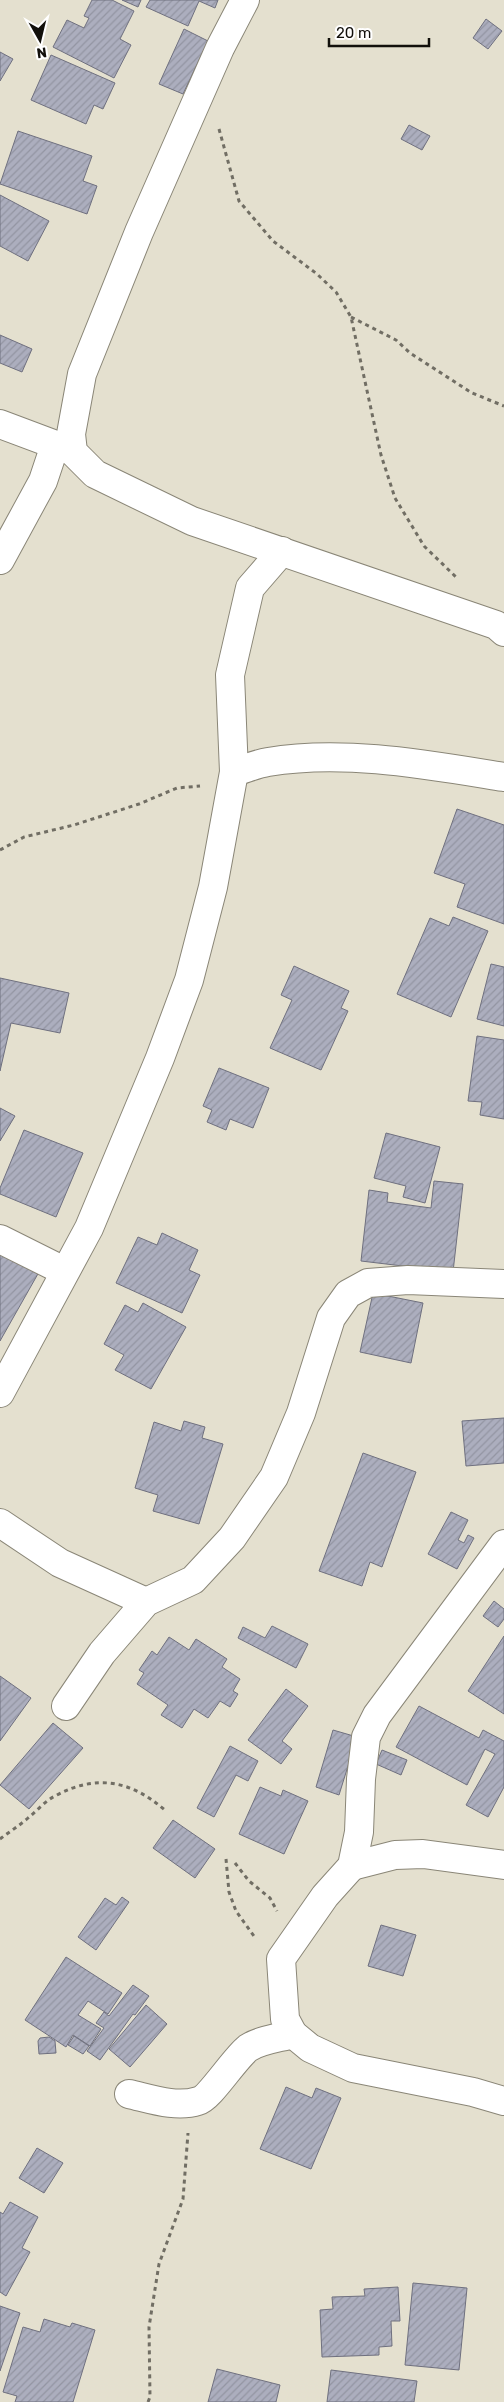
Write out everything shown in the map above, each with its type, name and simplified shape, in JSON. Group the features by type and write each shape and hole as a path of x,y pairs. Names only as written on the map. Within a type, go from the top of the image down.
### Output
{"street":[{"path":"0,560 43,480 71,434 82,374 139,232 220,48 245,0"},
{"path":"0,424 64,448 95,474 192,521 496,625 504,632"},
{"path":"0,1393 64,1271 89,1228 190,980 214,887 234,777 230,675 250,588 282,551"},
{"path":"234,777 267,762 320,758 377,760 504,777"},
{"path":"0,1239 64,1271"},
{"path":"66,1706 102,1654 146,1602 193,1580 232,1538 274,1477 302,1413 331,1318 348,1294 368,1283 408,1280 504,1284"},
{"path":"0,1523 60,1562 146,1602"},
{"path":"504,1544 397,1685 377,1715 366,1737 361,1779 359,1832 352,1866 325,1896 281,1959 285,2019 293,2034 310,2048 353,2068 474,2092 504,2101"},
{"path":"352,1866 395,1855 423,1854 504,1865"},
{"path":"129,2094 176,2104 199,2101 207,2096 232,2064 249,2048 293,2034"}],"path":[{"path":"219,126 239,201 273,241 317,274 336,292 350,317 378,446 395,498 424,546 462,582"},
{"path":"350,317 396,340 410,354 472,393 504,406"},
{"path":"0,850 24,837 74,825 139,804 177,788 234,777"},
{"path":"0,1839 54,1796 76,1788 105,1782 126,1786 148,1795 166,1811"},
{"path":"226,1859 229,1892 236,1911 258,1942 281,1959"},
{"path":"235,1863 249,1880 270,1898 276,1908 280,1925 281,1959"},
{"path":"148,2402 149,2327 159,2264 183,2199 188,2134 199,2101"}],"building":[{"path":"92,0 112,0 134,11 120,39 131,45 114,78 53,47 67,20 84,28 89,18 84,16"},
{"path":"122,0 141,0 138,7"},
{"path":"150,0 218,0 215,8 199,1 188,26 146,7"},
{"path":"486,19 502,31 488,49 473,38"},
{"path":"184,29 208,41 183,94 159,84"},
{"path":"0,52 13,59 0,81"},
{"path":"51,55 115,83 103,109 94,105 86,124 31,100"},
{"path":"409,125 430,136 422,150 401,139"},
{"path":"18,131 92,156 83,181 97,186 87,214 0,184"},
{"path":"0,195 49,221 28,261 0,246"},
{"path":"0,335 32,349 22,372 0,363"},
{"path":"457,809 504,825 504,924 457,907 465,884 434,873"},
{"path":"453,917 488,931 451,1017 397,994 430,918 449,926"},
{"path":"491,964 504,967 504,1026 477,1019"},
{"path":"294,966 349,991 341,1008 348,1011 321,1070 270,1048 292,1000 281,995"},
{"path":"0,978 69,993 60,1033 11,1023 0,1071"},
{"path":"477,1036 504,1040 504,1119 480,1115 482,1102 468,1101"},
{"path":"219,1068 269,1088 253,1128 230,1119 226,1130 207,1122 212,1110 203,1106"},
{"path":"0,1108 15,1116 0,1141"},
{"path":"24,1130 83,1153 56,1217 0,1194 0,1188"},
{"path":"386,1133 440,1147 425,1203 403,1197 406,1186 374,1178"},
{"path":"434,1181 463,1184 453,1272 361,1261 369,1190 388,1193 387,1202 431,1208"},
{"path":"162,1233 198,1250 189,1270 200,1275 182,1313 116,1283 138,1237 157,1245"},
{"path":"0,1251 39,1272 0,1341"},
{"path":"373,1293 423,1303 411,1363 360,1352"},
{"path":"143,1303 186,1327 151,1389 115,1370 124,1355 104,1344 125,1305 138,1312"},
{"path":"504,1418 504,1463 466,1466 462,1421"},
{"path":"184,1421 205,1427 202,1438 223,1444 199,1524 153,1511 158,1495 135,1488 154,1422 181,1431"},
{"path":"363,1453 416,1472 382,1567 370,1562 362,1586 319,1571"},
{"path":"451,1512 468,1520 458,1540 464,1543 468,1535 474,1538 457,1569 428,1554"},
{"path":"494,1601 504,1609 504,1619 498,1627 483,1616"},
{"path":"272,1626 308,1644 296,1668 238,1638 243,1627 265,1638"},
{"path":"504,1636 504,1714 468,1691"},
{"path":"169,1637 189,1650 196,1639 227,1659 222,1667 240,1679 233,1691 238,1694 230,1707 220,1701 208,1718 194,1709 182,1728 161,1715 168,1705 137,1684 144,1673 139,1670 152,1651 157,1655"},
{"path":"0,1676 31,1698 0,1741"},
{"path":"286,1689 308,1706 282,1741 292,1749 281,1764 248,1740"},
{"path":"419,1706 479,1738 483,1730 504,1741 504,1787 488,1817 466,1805 495,1754 485,1749 467,1785 396,1747"},
{"path":"53,1723 83,1748 29,1809 0,1785"},
{"path":"333,1730 357,1737 339,1795 316,1787"},
{"path":"230,1746 258,1761 248,1781 236,1775 214,1817 197,1808"},
{"path":"382,1750 407,1760 401,1775 376,1764"},
{"path":"260,1787 281,1796 283,1790 308,1801 284,1854 239,1834"},
{"path":"173,1820 215,1849 195,1878 153,1848"},
{"path":"122,1897 129,1902 96,1950 78,1937 105,1898 116,1905"},
{"path":"381,1925 416,1935 403,1976 368,1966"},
{"path":"66,1957 122,1993 108,2014 88,2001 78,2015 101,2029 90,2046 73,2035 66,2047 25,2020"},
{"path":"133,1985 149,1996 135,2015 133,2014 100,2060 87,2051 104,2028 96,2023 104,2012 109,2016"},
{"path":"146,2005 167,2024 130,2067 109,2049"},
{"path":"74,2036 89,2046 83,2054 68,2045"},
{"path":"49,2037 55,2041 56,2053 39,2054 38,2041 40,2038"},
{"path":"286,2087 312,2098 316,2088 341,2098 311,2169 260,2149"},
{"path":"37,2148 63,2163 44,2193 19,2178"},
{"path":"10,2202 38,2217 22,2248 30,2252 6,2296 0,2292 0,2212 3,2214"},
{"path":"413,2283 467,2288 459,2370 405,2365"},
{"path":"398,2287 400,2321 391,2321 392,2346 379,2347 379,2355 322,2357 320,2310 333,2309 332,2297 365,2296 364,2289"},
{"path":"0,2306 20,2313 0,2371"},
{"path":"44,2319 70,2327 72,2323 95,2330 73,2402 15,2402 17,2396 3,2392 23,2327 40,2332"},
{"path":"217,2369 280,2385 276,2402 208,2402"},
{"path":"331,2370 417,2381 414,2402 327,2402"}]}
